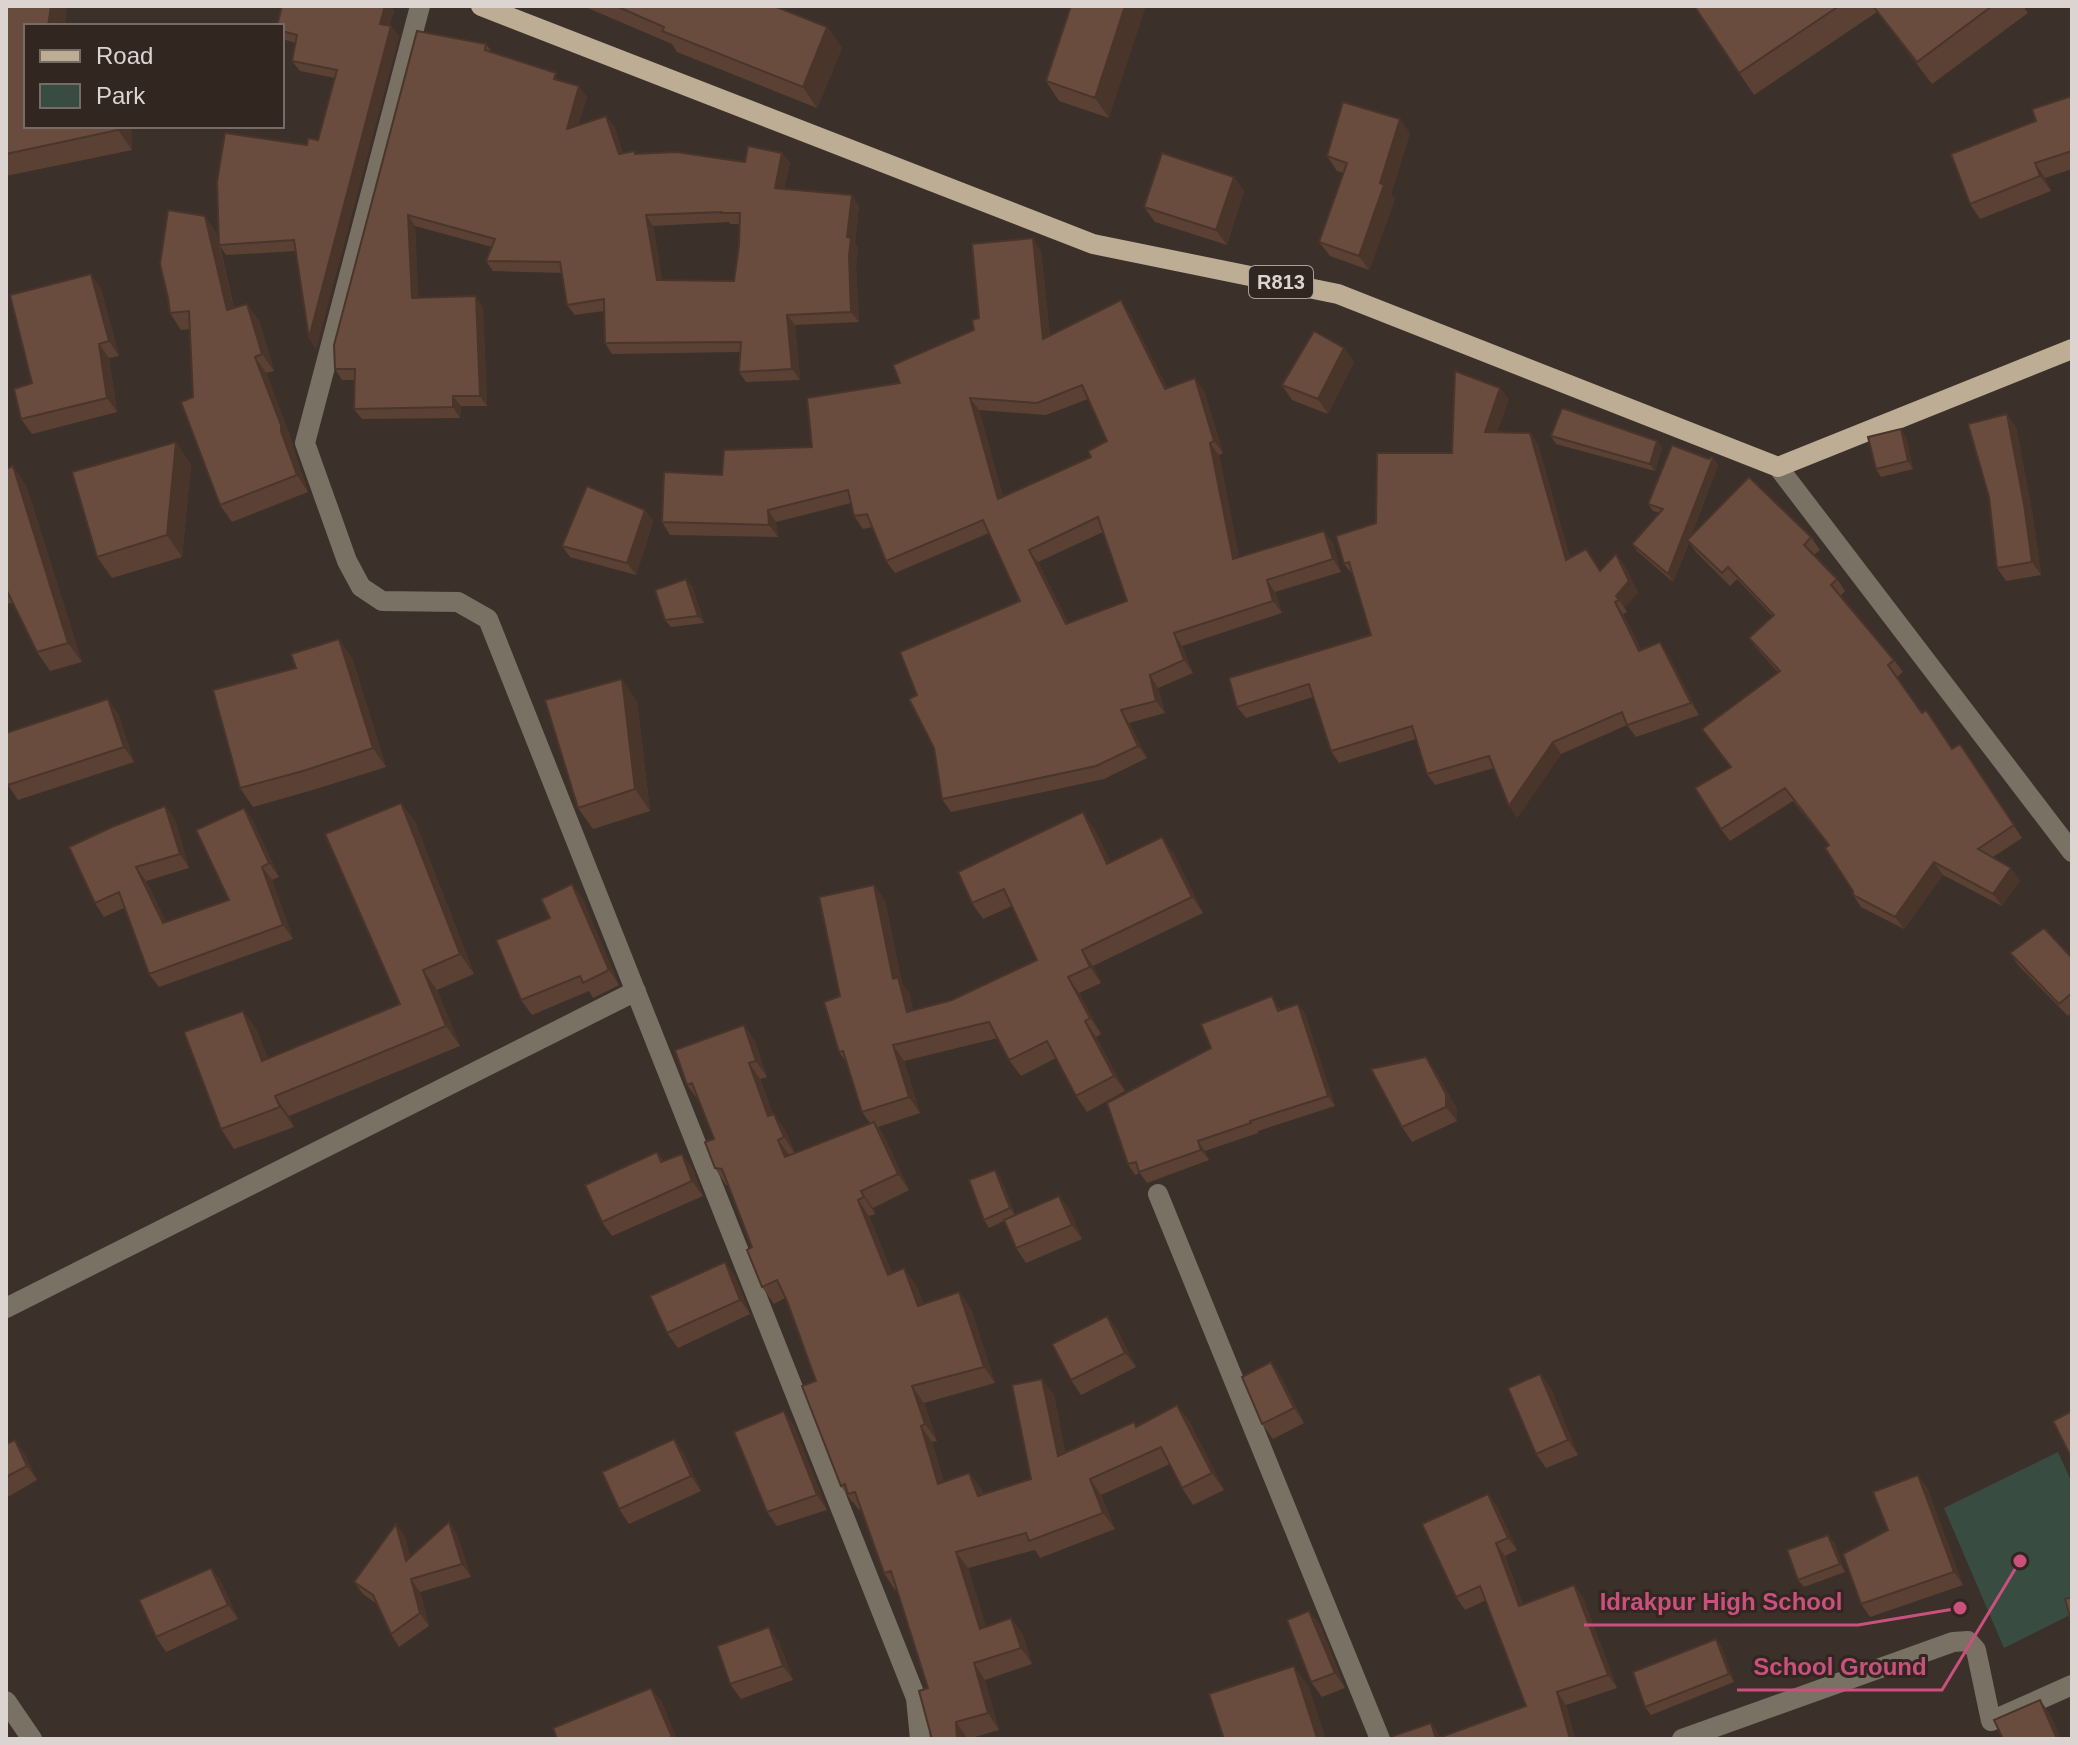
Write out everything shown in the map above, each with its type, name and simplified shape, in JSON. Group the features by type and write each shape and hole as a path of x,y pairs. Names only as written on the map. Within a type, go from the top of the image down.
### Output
{"main road":[{"name":"R813","path":"481,6 1093,244 1338,294 1778,467"},
{"path":"1778,467 2072,349"}],"street":[{"path":"420,6 305,443 347,561 361,587 382,601 458,602 488,619 916,1698 920,1739"},
{"path":"1778,467 2072,852"},
{"path":"6,1308 636,991"},
{"path":"1158,1194 1380,1739"},
{"path":"1682,1739 1953,1642 1968,1641 1976,1650 1994,1730 2072,1685"},
{"path":"6,1701 32,1739"}],"green space":[{"path":"2058,1452 2072,1483 2072,1614 2004,1648 1944,1508"}],"building":[{"path":"6,6 51,6 48,24 24,24 24,128 118,130 6,154"},
{"path":"282,6 385,6 380,24 391,26 309,338 294,240 219,245 217,182 225,133 307,145 308,138 318,140 337,70 292,61 297,35 284,32 284,24 278,24"},
{"path":"616,6 774,6 827,27 803,87 662,31 664,27"},
{"path":"1071,6 1125,6 1095,98 1046,81"},
{"path":"1697,6 1839,6 1739,73"},
{"path":"1873,6 1992,6 1917,62"},
{"path":"417,31 486,44 485,50 556,73 554,79 579,86 567,129 606,116 619,154 635,151 635,154 676,152 745,162 748,146 782,153 775,188 852,195 847,237 851,238 851,312 787,315 792,369 739,372 741,342 605,343 604,299 567,305 560,262 486,261 495,239 408,215 412,298 476,296 480,396 453,396 453,407 354,409 355,369 335,369 334,345","holes":["740,213 734,281 657,280 646,215"]},
{"path":"2072,96 2072,151 2035,163 2040,176 1970,204 1951,154 2036,121 2032,109"},
{"path":"1343,102 1400,119 1380,183 1384,185 1359,256 1319,242 1347,163 1327,156"},
{"path":"1162,153 1234,177 1216,230 1144,207"},
{"path":"168,210 205,216 227,310 247,304 262,354 255,357 297,475 220,505 181,402 193,397 189,311 170,313 160,264"},
{"path":"1033,238 1043,339 1121,300 1165,389 1195,378 1214,441 1210,443 1233,559 1324,531 1333,559 1267,580 1273,601 1174,633 1184,660 1150,675 1156,701 1121,710 1138,746 1096,766 942,799 934,748 909,699 917,695 900,652 1020,601 983,520 886,561 867,514 854,516 848,490 768,510 769,525 662,522 664,472 722,475 724,450 812,447 807,398 900,383 893,365 974,330 972,320 979,318 972,244","holes":["1082,385 1107,441 1088,451 1091,457 998,499 970,398 1037,403","1098,517 1127,601 1066,624 1029,550"]},
{"path":"91,274 109,341 99,344 107,398 21,419 14,389 32,383 10,295"},
{"path":"1314,331 1344,348 1318,399 1282,385"},
{"path":"1455,371 1500,388 1485,432 1530,433 1566,560 1586,549 1600,571 1616,554 1629,581 1616,596 1619,600 1615,602 1639,651 1660,642 1691,703 1627,725 1622,712 1553,742 1509,806 1489,756 1427,774 1412,726 1331,751 1309,684 1237,707 1229,678 1371,635 1349,562 1344,564 1336,536 1376,523 1377,453 1452,453"},
{"path":"1562,408 1657,441 1650,464 1551,436"},
{"path":"2007,414 2032,562 1997,568 1989,497 1968,424"},
{"path":"1901,429 1908,461 1876,469 1868,437"},
{"path":"176,442 167,535 97,557 72,472"},
{"path":"1672,445 1713,458 1668,574 1632,544 1663,509 1648,504"},
{"path":"13,466 68,643 37,652 6,589 6,469"},
{"path":"1749,477 1811,537 1804,545 1837,579 1831,585 1894,660 1888,665 1922,713 1926,710 1952,749 1960,744 2014,825 1978,849 2011,868 1993,894 1934,862 1895,917 1853,895 1825,848 1829,845 1785,788 1721,829 1695,788 1731,767 1702,729 1780,671 1749,638 1774,615 1728,567 1722,573 1687,540"},
{"path":"587,486 645,510 627,563 562,546"},
{"path":"686,579 698,616 665,620 655,590"},
{"path":"339,639 373,748 240,788 213,690 296,668 291,654"},
{"path":"622,679 635,789 578,808 545,700"},
{"path":"108,699 124,747 8,785 6,733"},
{"path":"401,803 460,954 423,970 446,1026 275,1096 280,1107 221,1129 184,1032 243,1011 262,1061 400,1004 325,834"},
{"path":"165,806 180,854 136,867 163,923 229,900 196,830 244,808 269,863 262,867 283,925 149,974 119,892 95,903 69,847"},
{"path":"1083,812 1107,864 1162,837 1192,897 1082,950 1090,967 1068,977 1090,1018 1085,1021 1114,1076 1076,1096 1047,1041 1009,1060 989,1022 893,1045 909,1097 862,1112 824,1002 840,996 819,897 874,885 893,979 898,977 907,1012 952,1000 1037,960 1004,889 972,903 958,872"},
{"path":"572,884 609,970 583,983 580,976 521,1000 496,940 550,918 541,899"},
{"path":"2044,928 2072,958 2072,993 2059,1004 2010,953"},
{"path":"1272,996 1278,1011 1298,1004 1328,1096 1198,1141 1201,1150 1139,1172 1136,1162 1128,1164 1107,1103 1211,1048 1201,1024"},
{"path":"744,1025 756,1061 749,1063 768,1116 774,1114 784,1137 778,1140 785,1157 874,1122 898,1174 861,1191 864,1197 858,1200 888,1275 904,1268 918,1306 959,1292 984,1367 912,1386 925,1424 921,1426 938,1484 969,1473 978,1496 1031,1479 1012,1385 1042,1379 1058,1456 1134,1422 1136,1427 1177,1405 1212,1473 1182,1488 1161,1447 1090,1479 1103,1513 1029,1541 1026,1533 956,1552 980,1629 1011,1618 1021,1648 974,1663 988,1713 956,1722 957,1739 932,1739 919,1691 928,1688 891,1571 884,1573 855,1492 848,1494 845,1484 841,1486 802,1386 816,1381 787,1301 777,1280 762,1287 747,1250 752,1247 722,1169 715,1168 705,1142 714,1139 692,1083 687,1085 675,1050"},
{"path":"1426,1057 1446,1094 1446,1107 1402,1127 1371,1069"},
{"path":"657,1152 661,1162 682,1154 692,1181 602,1222 585,1185"},
{"path":"995,1170 1010,1208 984,1220 969,1180"},
{"path":"1059,1196 1072,1225 1016,1248 1004,1220"},
{"path":"725,1262 740,1300 667,1333 650,1296"},
{"path":"1107,1316 1125,1353 1071,1380 1052,1344"},
{"path":"1271,1362 1294,1408 1262,1424 1242,1377"},
{"path":"1540,1374 1568,1440 1536,1454 1508,1388"},
{"path":"784,1411 817,1495 767,1512 734,1432"},
{"path":"2072,1411 2072,1459 2053,1421"},
{"path":"674,1439 691,1476 619,1509 602,1472"},
{"path":"15,1440 27,1466 6,1477 6,1444"},
{"path":"1918,1475 1954,1572 1861,1604 1843,1554 1888,1530 1873,1492"},
{"path":"1488,1494 1508,1538 1496,1543 1519,1606 1574,1585 1608,1675 1557,1692 1570,1739 1436,1739 1526,1706 1480,1586 1456,1597 1422,1524"},
{"path":"449,1522 462,1564 411,1579 420,1613 391,1634 373,1595 354,1582 396,1524 406,1561"},
{"path":"1828,1535 1840,1564 1798,1580 1787,1550"},
{"path":"211,1568 228,1605 156,1637 139,1600"},
{"path":"2072,1597 2072,1624 2065,1599"},
{"path":"1309,1611 1335,1673 1311,1682 1287,1620"},
{"path":"769,1627 783,1666 730,1684 717,1646"},
{"path":"1716,1639 1729,1674 1645,1707 1633,1672"},
{"path":"1294,1666 1317,1738 1224,1739 1209,1694"},
{"path":"651,1688 672,1737 557,1739 553,1728"},
{"path":"2040,1700 2057,1739 2003,1739 1994,1720"},
{"path":"1431,1723 1436,1739 1394,1739 1393,1736"}],"place":[{"name":"School Ground","path":"2020,1561"},
{"name":"Idrakpur High School","path":"1960,1608"}]}
